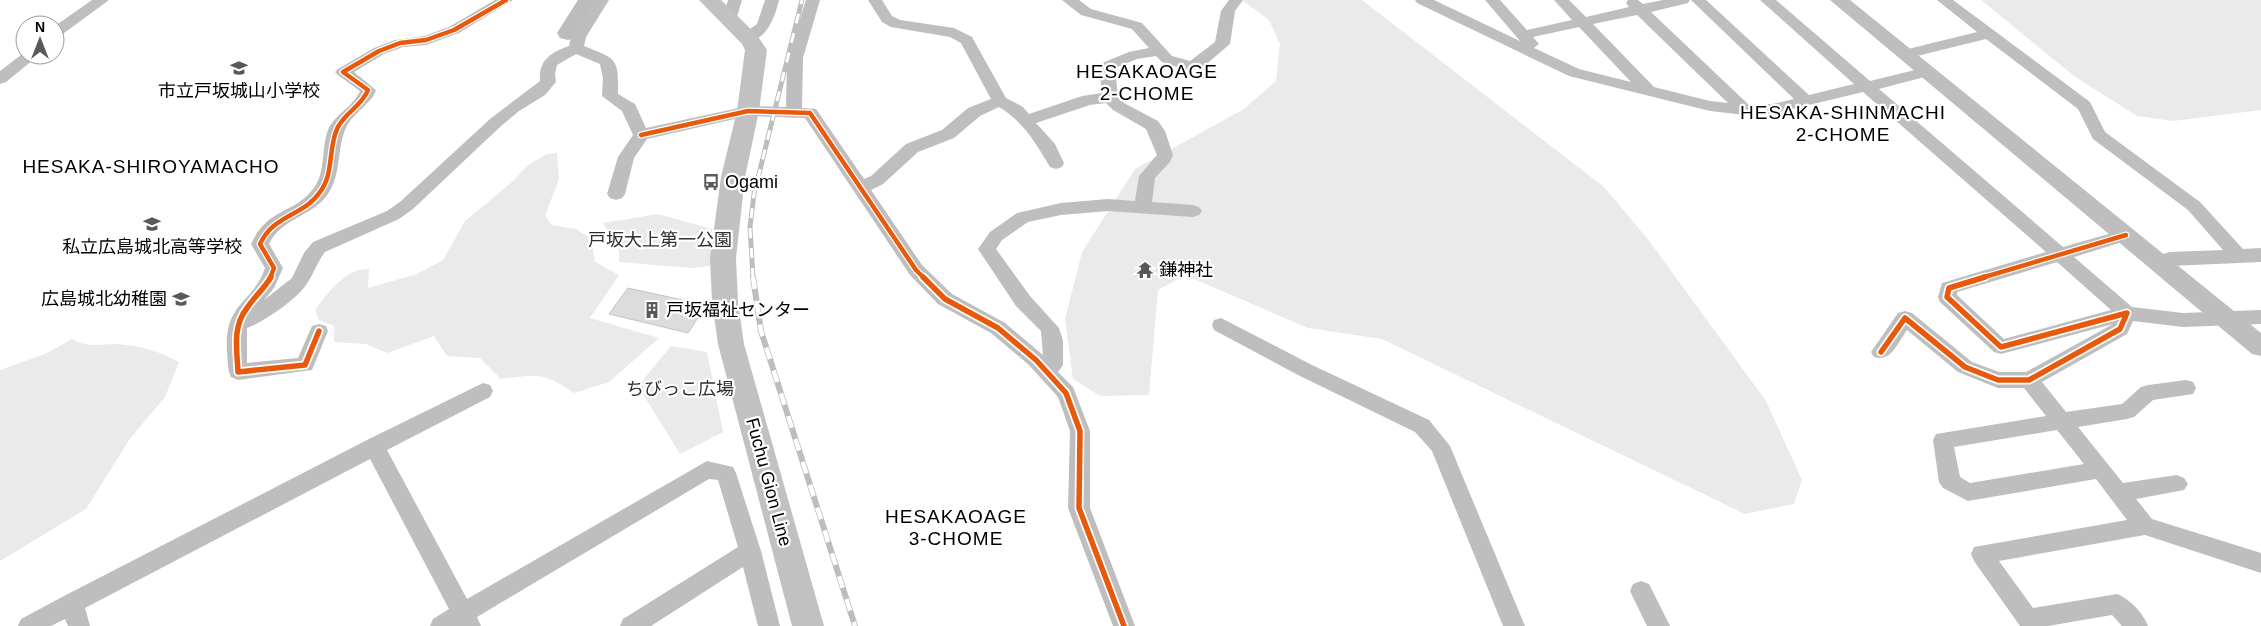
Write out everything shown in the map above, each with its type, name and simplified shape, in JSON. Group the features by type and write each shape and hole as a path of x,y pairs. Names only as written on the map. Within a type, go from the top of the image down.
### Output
{"main road":[{"name":"Fuchu Gion Line","path":"709,0 737,19 756,50 748,111 733,177 723,258 725,302 730,344 808,626"}],"street":[{"path":"65,25 102,0"},
{"path":"319,331 306,365 238,372 238,324 242,314 272,279 274,268 260,244 263,234 277,222 318,196 327,182 336,130 346,114 367,96 368,90 343,72 379,51 400,43 426,40 454,30 506,0"},
{"path":"602,0 592,20 580,34 576,42 577,48 584,53 596,55 606,60 610,67 610,96 628,108 641,136"},
{"path":"737,19 759,32 766,22 772,0"},
{"path":"794,111 796,96 795,58 813,0"},
{"path":"875,0 886,19 896,24 954,33 967,40 1000,100 1018,111 1049,148 1056,163"},
{"path":"1068,0 1086,12 1121,20 1137,26 1167,59 1189,66 1198,64 1222,44 1228,11 1236,0"},
{"path":"1422,0 1545,61 1574,73 1710,106 1745,110 1772,109 1927,72"},
{"path":"1492,0 1545,61"},
{"path":"1561,0 1648,90"},
{"path":"1524,36 1582,22 1635,5 1683,0"},
{"path":"1698,0 1806,100"},
{"path":"1767,0 2127,313"},
{"path":"1839,0 2261,346"},
{"path":"1944,0 2084,106 2099,135 2194,206 2238,255"},
{"path":"1635,5 1745,110"},
{"path":"1905,54 1988,34"},
{"path":"238,324 253,319 298,283 306,271 310,258 319,247 393,215 407,204 514,106 544,89 548,82 547,70 554,58 577,48"},
{"path":"1143,206 1147,176 1165,155 1154,126 1137,114 1119,108 1110,97 1107,66 1134,56 1160,51"},
{"path":"0,79 16,65"},
{"path":"1026,121 1088,100 1110,97"},
{"path":"862,188 877,180 912,148 948,134 974,112 1000,100"},
{"path":"616,194 626,157 641,136 685,124 748,111 810,113 916,270 944,299 998,328 1046,371 1066,393 1080,431 1079,508 1124,626"},
{"path":"1046,371 1053,365 1053,341 1050,328 1023,301 986,249 996,236 1023,217 1061,209 1108,205 1193,211"},
{"path":"2126,235 1949,288 1947,297 2001,347 2127,313 2184,320 2261,317"},
{"path":"2159,262 2170,259 2261,255"},
{"path":"1881,352 1905,318 1965,367 1998,380 2029,380 2120,330 2127,313"},
{"path":"1220,325 1305,370 1422,426 1440,446 1514,626"},
{"path":"2029,380 2145,526"},
{"path":"2100,470 1968,492 1950,482 1943,440 2127,411 2148,393 2186,388"},
{"path":"29,626 483,391"},
{"path":"374,446 466,620"},
{"path":"442,626 466,620 707,470 726,473 750,551 769,626"},
{"path":"2118,493 2176,484"},
{"path":"2137,626 2117,604 2028,619 1982,554 2145,526 2261,563"},
{"path":"631,626 750,551"},
{"path":"1641,591 1659,626"},
{"path":"72,603 79,626"}],"green space":[{"path":"1242,0 1362,0 1604,187 1650,242 1766,401 1802,480 1794,504 1745,514 1382,339 1308,328 1185,275 1158,290 1149,395 1100,396 1073,379 1065,319 1082,252 1135,169 1244,109 1276,81 1280,44 1269,20"},
{"path":"1981,0 2261,0 2261,110 2173,121 2137,116 2074,76"},
{"path":"557,153 559,179 545,216 552,225 576,229 591,239 595,262 619,275 590,318 659,338 609,382 574,393 555,381 539,376 501,379 480,358 447,356 434,336 387,353 366,344 334,342 334,326 319,320 315,310 325,296 345,277 361,270 369,269 368,288 417,274 443,260 465,221 512,182 528,165 547,154"},
{"name":"戸坂大上第一公園","path":"658,214 712,229 711,266 691,268 619,262 619,250 603,223"},
{"path":"72,339 89,345 118,344 134,346 157,352 179,362 165,397 129,440 86,509 0,561 0,370 45,354"},
{"name":"ちびっこ広場","path":"671,346 707,352 723,432 680,454 638,386"}],"building":[{"name":"戸坂福祉センター","path":"628,288 687,301 694,308 690,313 699,316 688,333 609,314"}],"waterway":[{"path":"568,33 589,0"}],"railway":[{"path":"753,278 750,227 754,194 802,0"},
{"path":"753,277 761,331 855,626"}],"cycle path":[{"path":"319,331 305,365 238,372 236,341 238,324 245,309 267,283 274,268 260,244 271,227 305,206 320,193 327,179 336,131 343,119 363,100 368,90 343,72 379,51 400,43 426,40 454,30 506,0"},
{"path":"641,135 748,111 810,113 916,270 945,299 998,328 1036,360 1066,393 1080,431 1079,508 1124,626"},
{"path":"1881,352 1905,318 1965,367 1998,380 2029,380 2120,329 2127,313 2001,347 1947,297 1949,288 2126,235"}],"place":[{"name":"市立戸坂城山小学校","path":"239,68"},
{"name":"Ogami","path":"711,182"},
{"name":"私立広島城北高等学校","path":"152,224"},
{"name":"鎌神社","path":"1145,270"},
{"name":"広島城北幼稚園","path":"181,299"},
{"name":"戸坂福祉センター","path":"652,310"}],"district":[{"name":"HESAKAOAGE 2-CHOME","path":"1147,82"},
{"name":"HESAKA-SHINMACHI 2-CHOME","path":"1843,123"},
{"name":"HESAKA-SHIROYAMACHO","path":"151,166"},
{"name":"HESAKAOAGE 3-CHOME","path":"956,527"}]}
